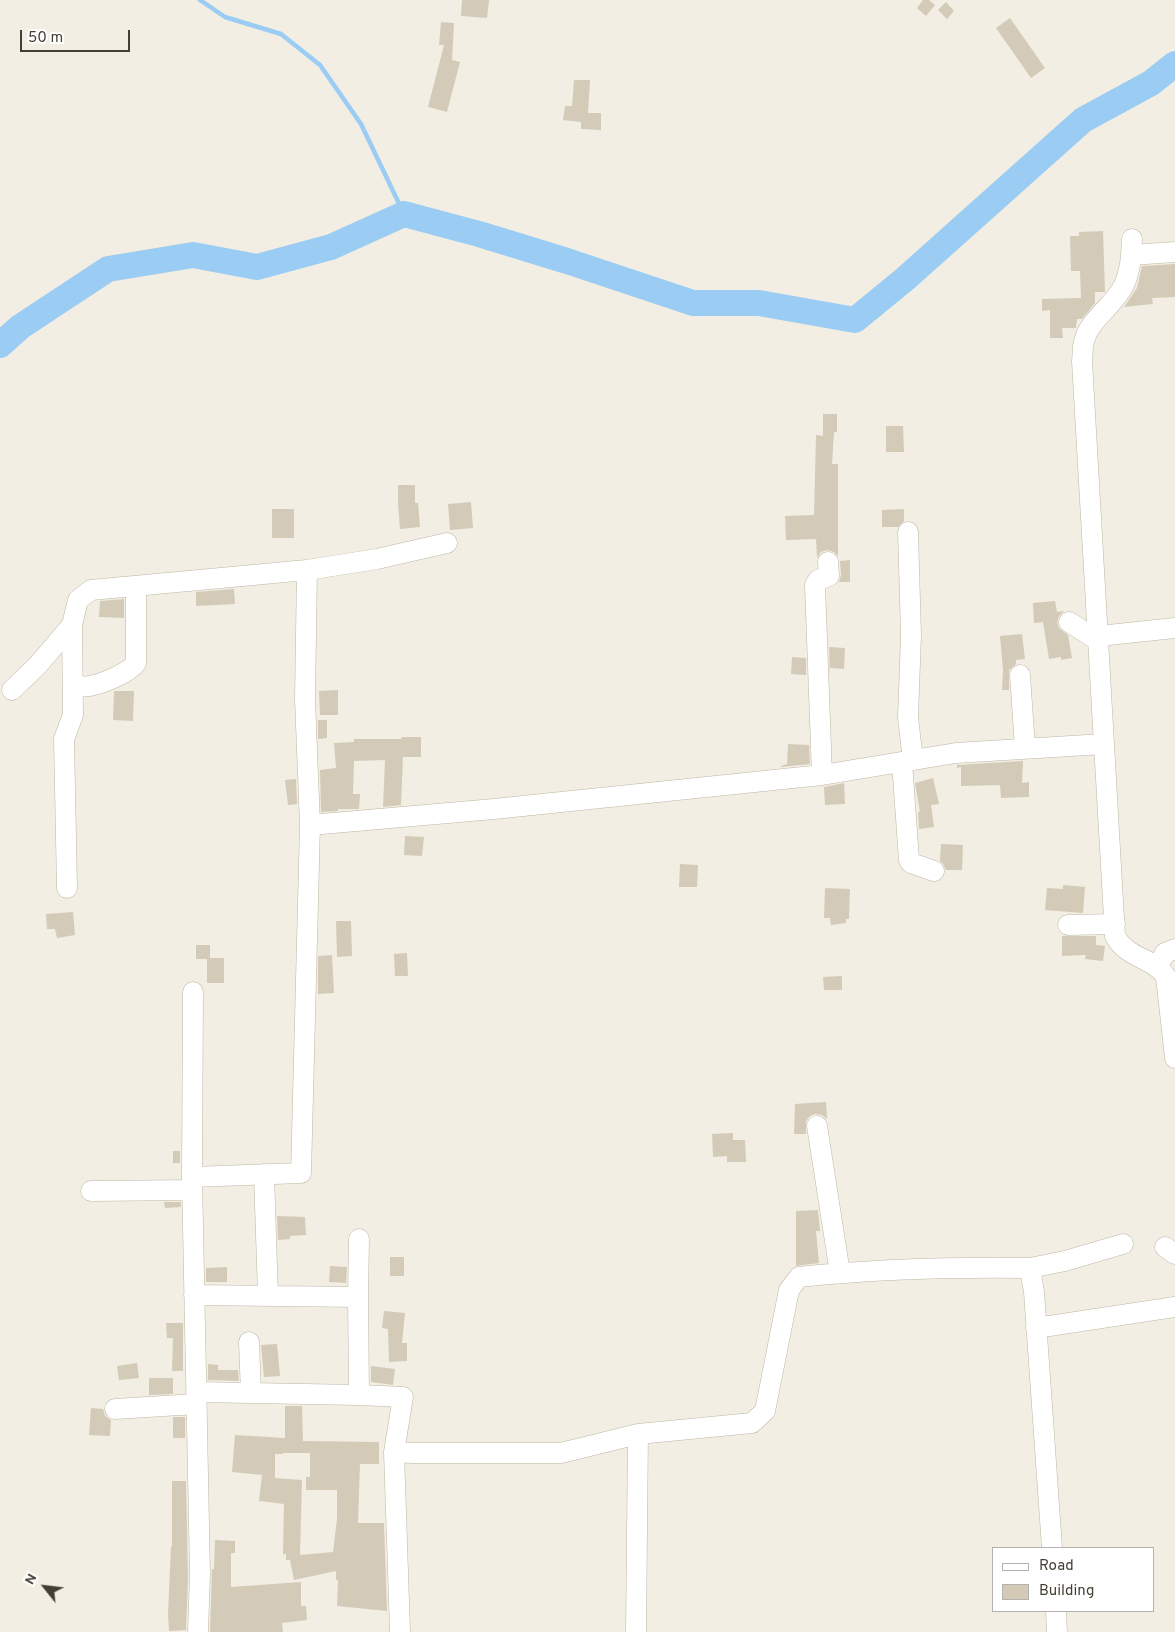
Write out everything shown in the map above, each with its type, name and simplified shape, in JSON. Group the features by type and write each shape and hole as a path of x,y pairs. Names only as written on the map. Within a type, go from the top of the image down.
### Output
{"street":[{"path":"1175,252 1131,247 1130,269 1124,286 1114,302 1090,327 1084,341 1082,361 1115,936 1120,945 1128,952 1157,967 1166,977 1175,1058"},
{"path":"908,532 911,635 908,718 909,860 911,863 934,871"},
{"path":"67,888 64,738 73,715 72,625 78,600 91,590 307,570 377,559 447,543"},
{"path":"822,775 815,585 818,580 829,576 828,562"},
{"path":"90,1191 192,1183 264,1174 301,1173 310,824 305,700 307,570"},
{"path":"73,686 88,686 101,683 132,669 136,663 136,587"},
{"path":"1069,622 1099,639 1175,628"},
{"path":"12,690 38,665 72,625"},
{"path":"1020,675 1025,748"},
{"path":"310,824 494,809 822,775 956,753 1104,744"},
{"path":"1068,925 1114,924"},
{"path":"1157,967 1165,953 1175,949"},
{"path":"193,992 192,1183 200,1574 198,1632"},
{"path":"817,1126 840,1273"},
{"path":"264,1174 268,1296"},
{"path":"358,1395 359,1239"},
{"path":"394,1452 561,1453 638,1434 752,1423 765,1411 789,1290 799,1277 840,1273 1030,1268 1064,1261 1123,1244"},
{"path":"1030,1268 1052,1547"},
{"path":"194,1295 358,1298"},
{"path":"1036,1328 1175,1307"},
{"path":"249,1342 251,1393"},
{"path":"115,1409 251,1393 358,1395 403,1398 394,1452 400,1632"},
{"path":"636,1632 638,1434"},
{"path":"1056,1612 1057,1632"}],"building":[{"path":"462,0 489,0 487,18 461,16"},
{"path":"923,0 929,0 935,5 926,16 917,8"},
{"path":"946,2 954,11 947,19 938,10"},
{"path":"1010,18 1045,68 1031,78 996,28"},
{"path":"441,22 454,23 452,60 460,62 447,112 428,107 444,45 439,45"},
{"path":"574,80 590,80 588,113 601,113 601,130 581,129 581,122 563,120 565,106 572,106"},
{"path":"1103,231 1105,292 1095,292 1095,303 1082,319 1077,319 1076,328 1062,328 1063,338 1050,338 1050,310 1042,311 1042,299 1081,298 1080,271 1071,271 1070,236 1079,236 1079,232"},
{"path":"1175,264 1175,297 1152,298 1153,304 1124,307 1137,288 1142,266"},
{"path":"823,414 837,414 837,432 834,432 832,464 838,464 838,556 834,552 827,550 821,552 817,558 816,539 786,540 785,516 814,515 816,435 823,436"},
{"path":"886,426 903,426 904,452 886,452"},
{"path":"398,485 415,485 415,503 418,503 420,527 400,529"},
{"path":"471,502 473,528 450,530 448,504"},
{"path":"272,509 294,509 294,538 272,538"},
{"path":"904,509 904,521 898,527 882,527 882,510"},
{"path":"850,560 850,582 839,582 841,575 840,561"},
{"path":"234,589 235,604 196,606 196,592"},
{"path":"124,599 124,618 99,617 100,601"},
{"path":"1055,601 1057,612 1064,611 1059,616 1057,622 1059,628 1068,635 1072,658 1061,660 1061,657 1049,659 1043,622 1034,623 1033,603"},
{"path":"1022,634 1025,659 1016,660 1016,664 1009,670 1009,690 1002,690 1003,670 1000,636"},
{"path":"829,647 845,648 844,669 830,668 830,677"},
{"path":"792,657 806,658 806,675 791,674"},
{"path":"338,690 338,715 320,715 319,691"},
{"path":"114,691 134,691 133,721 113,720"},
{"path":"318,720 327,720 327,738 318,739"},
{"path":"402,737 421,737 421,757 403,757 401,805 383,807 385,760 354,761 353,794 360,794 359,809 338,809 338,811 321,812 320,770 336,768 334,743 354,742 354,739 401,739"},
{"path":"788,744 809,745 810,764 781,767 787,764"},
{"path":"1023,761 1022,783 1029,782 1029,797 1001,798 1000,785 961,786 961,767 957,768 957,765"},
{"path":"933,778 939,804 931,805 934,827 919,829 918,812 920,812 915,783"},
{"path":"296,779 297,804 288,805 285,780"},
{"path":"844,783 845,804 825,805 824,787"},
{"path":"405,836 424,837 422,856 404,855"},
{"path":"941,844 963,845 962,870 946,870 940,861"},
{"path":"680,864 698,865 697,887 679,887"},
{"path":"1063,885 1085,887 1083,913 1045,910 1047,888 1063,889"},
{"path":"825,888 850,889 849,919 846,919 846,923 831,925 830,918 824,918"},
{"path":"73,912 75,935 57,938 55,929 47,929 46,914"},
{"path":"336,921 351,921 352,956 337,957"},
{"path":"1062,936 1096,936 1096,945 1105,946 1103,961 1085,959 1086,955 1062,956"},
{"path":"196,945 210,945 210,958 224,958 224,983 207,983 207,959 196,959"},
{"path":"407,953 408,976 395,976 394,954"},
{"path":"332,955 334,993 318,994 318,956"},
{"path":"842,976 842,990 824,990 823,977"},
{"path":"826,1102 827,1119 822,1115 815,1114 810,1116 806,1121 806,1134 794,1134 795,1104"},
{"path":"733,1133 733,1140 745,1140 746,1162 727,1162 727,1156 713,1157 712,1134"},
{"path":"173,1151 180,1151 180,1163 173,1163"},
{"path":"164,1202 181,1202 181,1207 165,1208"},
{"path":"818,1210 820,1231 816,1231 819,1263 796,1266 796,1211"},
{"path":"277,1216 305,1217 306,1235 290,1236 290,1239 278,1240"},
{"path":"390,1257 404,1257 404,1276 390,1276"},
{"path":"330,1266 347,1267 346,1283 329,1282"},
{"path":"227,1267 227,1282 206,1282 206,1268"},
{"path":"384,1311 405,1313 402,1343 407,1343 407,1361 389,1362 388,1329 382,1328"},
{"path":"166,1323 183,1323 183,1371 172,1371 173,1338 167,1338"},
{"path":"277,1344 280,1376 264,1377 261,1345"},
{"path":"137,1363 139,1378 119,1380 117,1366"},
{"path":"208,1364 218,1365 218,1370 238,1370 239,1381 208,1380"},
{"path":"371,1366 395,1369 393,1385 371,1382"},
{"path":"149,1378 173,1378 173,1394 149,1395"},
{"path":"285,1406 302,1406 303,1441 379,1442 379,1464 360,1464 358,1523 384,1523 387,1611 337,1606 338,1580 336,1580 336,1571 294,1580 290,1560 286,1560 286,1554 283,1554 284,1504 259,1501 262,1475 232,1472 235,1435 285,1438","holes":["310,1453 310,1477 306,1477 306,1490 337,1490 337,1519 333,1552 300,1555 302,1480 275,1478 275,1454"]},
{"path":"91,1408 103,1409 105,1416 111,1420 110,1436 89,1435"},
{"path":"173,1417 185,1417 185,1438 173,1438"},
{"path":"172,1481 186,1481 188,1579 186,1630 169,1631 168,1614 172,1546"},
{"path":"215,1540 235,1541 235,1553 231,1553 231,1587 301,1582 301,1606 306,1606 307,1620 282,1623 283,1632 210,1632"}],"waterway":[{"path":"200,0 225,17 281,34 320,65 361,124 404,214"},
{"path":"0,345 20,327 108,269 193,255 257,267 331,247 404,214 479,234 567,261 693,303 759,303 855,320 905,279 1083,120 1151,83 1175,64"}]}
